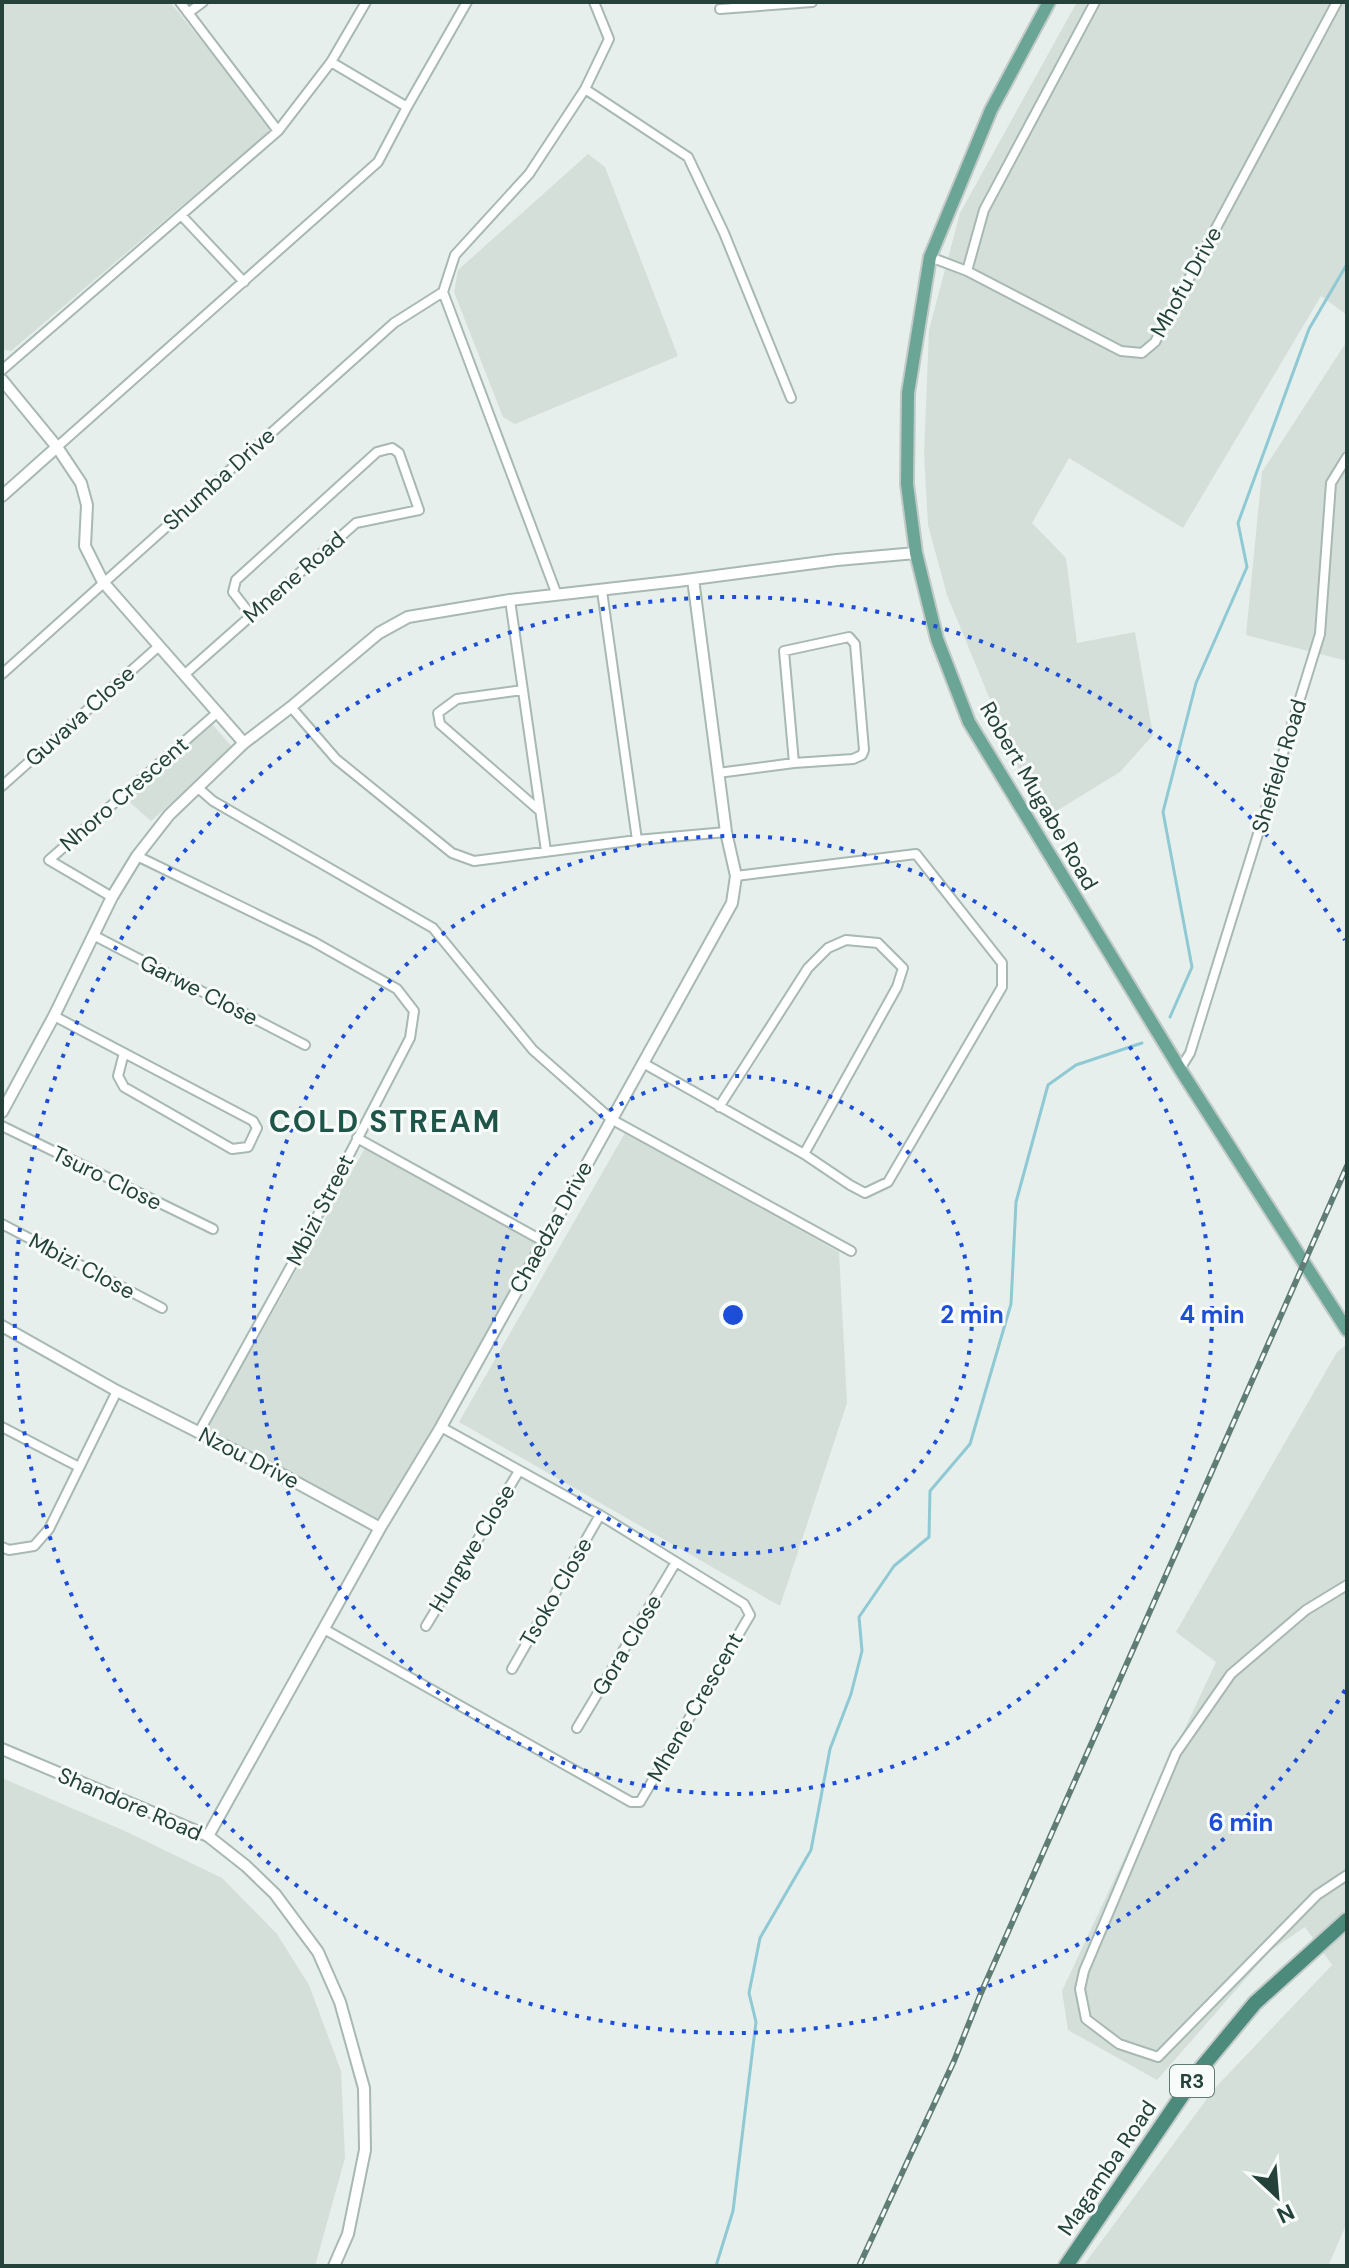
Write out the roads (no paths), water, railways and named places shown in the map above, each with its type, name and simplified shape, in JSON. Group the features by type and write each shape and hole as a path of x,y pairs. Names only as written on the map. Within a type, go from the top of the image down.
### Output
{"highway":[{"name":"Magamba Road","path":"1066,2266 1198,2072 1255,2003 1347,1920"}],"main road":[{"name":"Robert Mugabe Road","path":"1049,2 991,110 930,257 908,393 907,484 916,553 937,639 969,722 1180,1069 1347,1328"}],"street":[{"path":"180,2 278,131"},
{"path":"188,13 203,2"},
{"path":"2,370 278,131 331,62 366,2"},
{"path":"2,496 378,162 467,2"},
{"path":"557,595 443,292 455,255 529,174 585,89 609,39 594,2"},
{"path":"720,9 812,2"},
{"path":"967,271 984,210 1095,2"},
{"name":"Mhofu Drive","path":"930,257 967,271 1121,351 1142,353 1155,342 1337,2"},
{"path":"331,62 407,107"},
{"path":"585,89 688,157 724,233 791,398"},
{"path":"181,215 244,282"},
{"name":"Shumba Drive","path":"2,674 394,323 443,292"},
{"path":"2,380 57,447 81,483 87,505 85,546 103,582 244,743"},
{"name":"Mnene Road","path":"184,675 356,523 419,510 399,453 392,448 377,452 236,580 233,592 250,614"},
{"name":"Shefield Road","path":"1180,1069 1190,1053 1320,634 1331,483 1347,457"},
{"path":"2,1112 6,1096 54,1016 112,897 137,856 169,815 244,743 379,633 408,617 510,600 916,553"},
{"name":"Chaedza Drive","path":"208,1836 380,1528 441,1427 732,903 736,876 726,832 693,579"},
{"path":"602,591 637,840"},
{"path":"510,600 546,851"},
{"path":"718,773 853,759 862,755 855,644 849,637 784,651 794,763"},
{"name":"Guvava Close","path":"2,786 159,646"},
{"path":"523,690 457,699 438,713 440,724 540,812"},
{"path":"291,707 336,759 452,853 474,861 726,832"},
{"name":"Nhoro Crescent","path":"112,897 49,860 218,712"},
{"path":"197,787 213,801 433,928 533,1050 611,1119 851,1251"},
{"path":"643,1063 804,1154 865,1193 888,1182 1002,987 1002,963 916,854 736,876"},
{"name":"Mbizi Street","path":"137,856 314,942 397,989 414,1011 410,1038 295,1259 199,1432"},
{"name":"Garwe Close","path":"93,935 305,1045"},
{"path":"719,1107 808,968 828,948 846,940 878,943 903,968 897,987 804,1154"},
{"path":"54,1016 253,1121 257,1128 248,1147 232,1149 124,1087 118,1076 124,1053"},
{"name":"Tsuro Close","path":"2,1126 213,1229"},
{"path":"357,1138 543,1241"},
{"name":"Mbizi Close","path":"2,1224 162,1308"},
{"name":"Nzou Drive","path":"2,1326 117,1391 380,1528"},
{"path":"2,1547 9,1550 34,1546 49,1529 117,1391"},
{"path":"2,1427 79,1467"},
{"name":"Mhene Crescent","path":"324,1629 631,1802 640,1802 750,1615 744,1604 600,1515 441,1427"},
{"name":"Hungwe Close","path":"426,1626 519,1471"},
{"name":"Tsoko Close","path":"512,1669 600,1515"},
{"name":"Gora Close","path":"577,1728 676,1562"},
{"path":"1347,1585 1306,1610 1231,1674 1176,1753 1084,1971 1080,1989 1086,2019 1119,2044 1158,2057 1317,1895 1347,1875"},
{"name":"Shandore Road","path":"2,1749 208,1836 275,1894 318,1952 340,2002 364,2088 365,2150 348,2234 334,2266"}],"waterway":[{"path":"1170,1017 1192,967 1163,812 1196,683 1247,567 1238,523 1309,329 1347,264"},
{"path":"716,2266 733,2211 756,2022 749,1993 760,1938 811,1850 830,1749 851,1694 862,1651 859,1617 894,1566 929,1537 930,1491 970,1444 1011,1304 1016,1202 1048,1085 1076,1065 1142,1043"}],"railway":[{"path":"859,2266 954,2061 981,1993 1347,1166"}],"district":[{"name":"COLD STREAM","path":"385,1121"}]}
